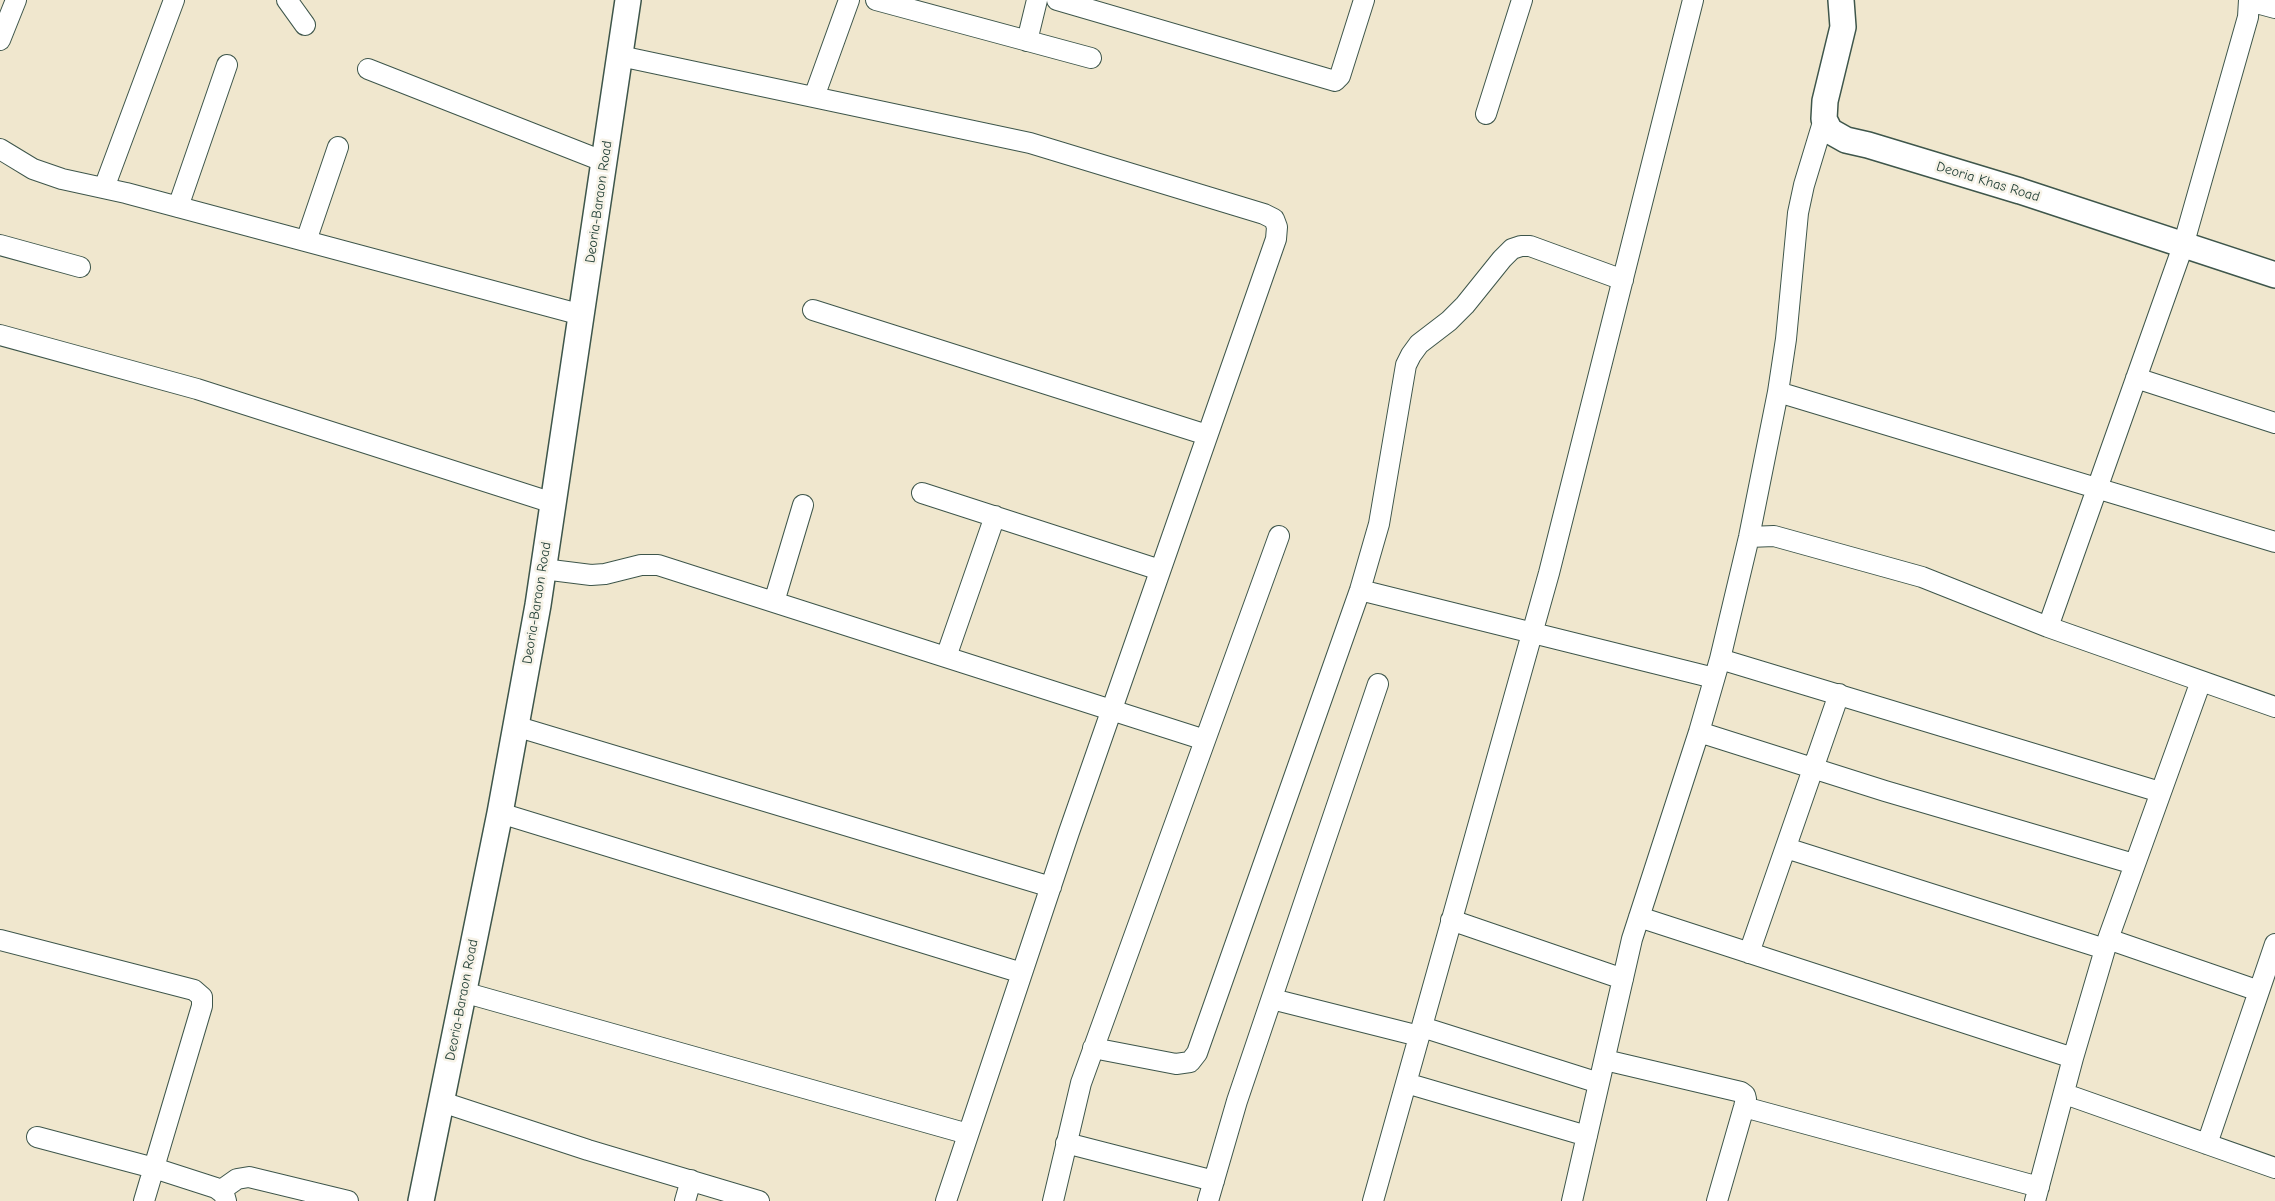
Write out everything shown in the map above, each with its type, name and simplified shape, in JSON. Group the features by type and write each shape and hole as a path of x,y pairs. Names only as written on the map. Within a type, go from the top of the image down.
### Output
{"street":[{"path":"0,40 16,0"},
{"path":"104,188 174,0"},
{"path":"287,0 305,25"},
{"name":"Deoria-Baraon Road","path":"422,1201 500,813 543,569 628,0"},
{"path":"814,97 849,0"},
{"path":"876,0 1091,58"},
{"path":"1027,41 1037,0"},
{"path":"1056,0 1335,81 1340,76 1364,0"},
{"path":"1486,114 1522,0"},
{"path":"1374,1201 1549,573 1693,0"},
{"path":"1572,1201 1639,917 1699,732 1717,668 1748,537 1778,392 1786,339 1798,213 1804,185 1824,119 1825,100 1843,27 1842,0"},
{"path":"2048,626 2183,246 2248,17 2249,0 2275,8"},
{"path":"620,56 1030,143 1264,214 1274,219 1277,227 1276,239 1112,709 946,1201"},
{"path":"178,207 227,66"},
{"path":"368,69 605,162"},
{"name":"Deoria Khas Road","path":"1824,119 1830,131 1846,140 1868,144 2020,191 2275,275"},
{"path":"306,241 338,147"},
{"path":"0,149 33,169 62,179 178,207 582,315"},
{"path":"0,246 80,267"},
{"path":"1093,1048 1176,1064 1190,1062 1197,1053 1360,590 1379,524 1406,365 1419,344 1449,321 1465,305 1502,259 1512,249 1521,246 1530,246 1622,280"},
{"path":"813,310 1207,435"},
{"path":"0,335 197,389 553,503"},
{"path":"2136,378 2275,424"},
{"path":"1778,392 2275,542"},
{"path":"922,493 1160,570"},
{"path":"774,602 803,505"},
{"path":"946,656 995,516"},
{"path":"1053,1201 1080,1083 1279,536"},
{"path":"1748,537 1774,536 1922,577 2048,626 2275,707"},
{"path":"543,569 591,575 605,574 641,565 658,566 946,656 1205,740"},
{"path":"1360,590 1532,634 1717,668 1839,694 2160,792"},
{"path":"1744,1107 2037,1194 2073,1058 2107,944 2134,864 2201,681"},
{"path":"1208,1201 1236,1101 1378,684"},
{"path":"1749,953 1839,694"},
{"path":"515,726 1051,887"},
{"path":"1699,732 2134,864"},
{"path":"500,813 1022,973"},
{"path":"1786,848 2259,991"},
{"path":"1639,917 2073,1058"},
{"path":"1451,920 1623,979"},
{"path":"0,940 194,990 202,996 202,1006 144,1201"},
{"path":"2206,1144 2275,944"},
{"path":"463,992 968,1134"},
{"path":"1272,999 1420,1032 1599,1083"},
{"path":"1605,1060 1741,1092 1746,1099 1722,1200"},
{"path":"1406,1083 1587,1136"},
{"path":"2065,1094 2206,1144 2273,1162"},
{"path":"442,1102 588,1150 759,1201"},
{"path":"37,1137 154,1168 216,1188 223,1196 237,1179 249,1177 348,1201"},
{"path":"1066,1143 1214,1181"},
{"path":"685,1201 691,1180"}]}
